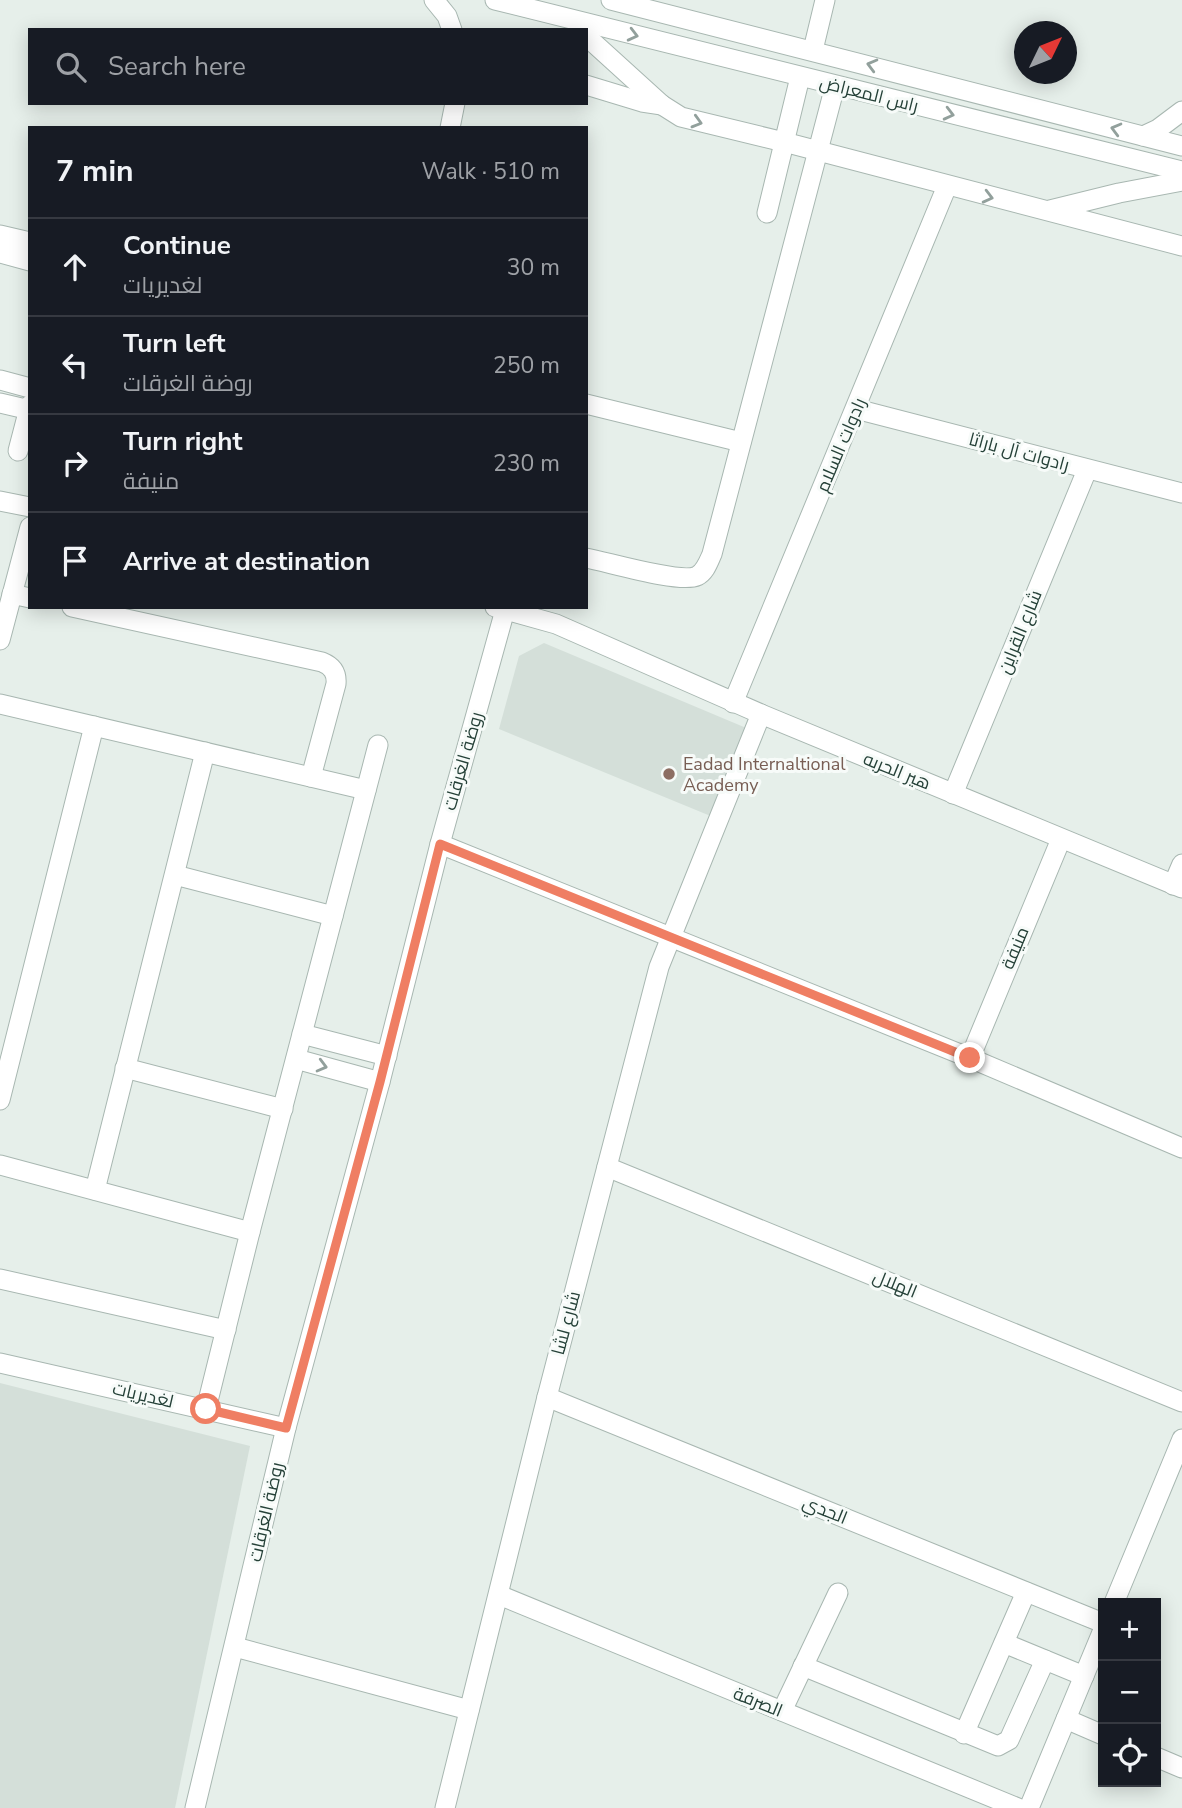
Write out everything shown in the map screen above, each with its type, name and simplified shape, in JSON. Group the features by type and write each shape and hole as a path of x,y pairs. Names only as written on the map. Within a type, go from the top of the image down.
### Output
{"street":[{"path":"434,0 447,16 451,28"},
{"name":"راس المعراض","path":"495,0 1182,171"},
{"name":"راس المعراض","path":"611,0 1182,146"},
{"path":"813,50 825,0"},
{"name":"راس المعراض","path":"557,16 575,28"},
{"path":"588,38 662,105 681,117 1182,246"},
{"path":"767,213 800,77"},
{"path":"588,86 642,102 662,105"},
{"path":"588,558 681,579 700,575 712,554 835,86"},
{"path":"450,126 456,105"},
{"path":"1143,135 1158,130 1182,111"},
{"path":"1045,212 1119,193 1182,181"},
{"name":"رادوات السلام","path":"733,702 947,186"},
{"path":"0,235 28,242"},
{"path":"0,253 28,260"},
{"path":"0,380 28,387"},
{"path":"0,403 28,408"},
{"path":"588,404 741,442"},
{"name":"رادوات آل باراثا","path":"856,409 1182,494"},
{"path":"16,450 28,411"},
{"name":"شارع القراين","path":"953,794 1087,470"},
{"path":"0,501 28,507"},
{"path":"0,640 21,596 28,542"},
{"path":"81,609 323,662 331,667 337,684 311,777"},
{"name":"روضة الغرقات","path":"195,1808 286,1428 387,1056 500,609"},
{"name":"هير الحربه","path":"504,609 556,624 761,714 1178,886"},
{"path":"0,704 366,790"},
{"name":"شارع لشا","path":"445,1808 547,1397 659,967 761,714"},
{"path":"0,1100 94,726"},
{"path":"206,1409 377,745"},
{"path":"94,1190 205,752"},
{"name":"منيفة","path":"970,1058 1061,839"},
{"path":"440,844 970,1058 1182,1148"},
{"path":"1178,886 1182,863"},
{"path":"175,875 333,916"},
{"path":"302,1034 387,1056"},
{"path":"296,1059 380,1082"},
{"path":"125,1068 283,1109"},
{"path":"0,1165 250,1232"},
{"name":"الهلال","path":"607,1167 1182,1402"},
{"path":"0,1279 226,1330"},
{"name":"لغديريات","path":"0,1363 286,1428"},
{"name":"الجدي","path":"547,1397 1098,1621"},
{"path":"1116,1598 1182,1439"},
{"path":"964,1734 1026,1592"},
{"path":"782,1711 838,1593"},
{"name":"الصرفة","path":"499,1595 1018,1808"},
{"path":"1029,1808 1098,1642"},
{"path":"1004,1643 1084,1676"},
{"path":"235,1647 469,1710"},
{"path":"803,1666 993,1746 1006,1743 1045,1660"},
{"path":"1066,1719 1098,1733"},
{"path":"1161,1759 1182,1768"}],"shaded area":[{"name":"Eadad Internaltional Academy","path":"544,643 751,730 713,817 499,729 519,656"},
{"path":"0,1383 250,1446 175,1808 0,1808"}],"place":[{"name":"Eadad Internaltional Academy","path":"669,774"}],"route":[{"path":"206,1409 286,1428 380,1082 440,844 970,1058"}]}
